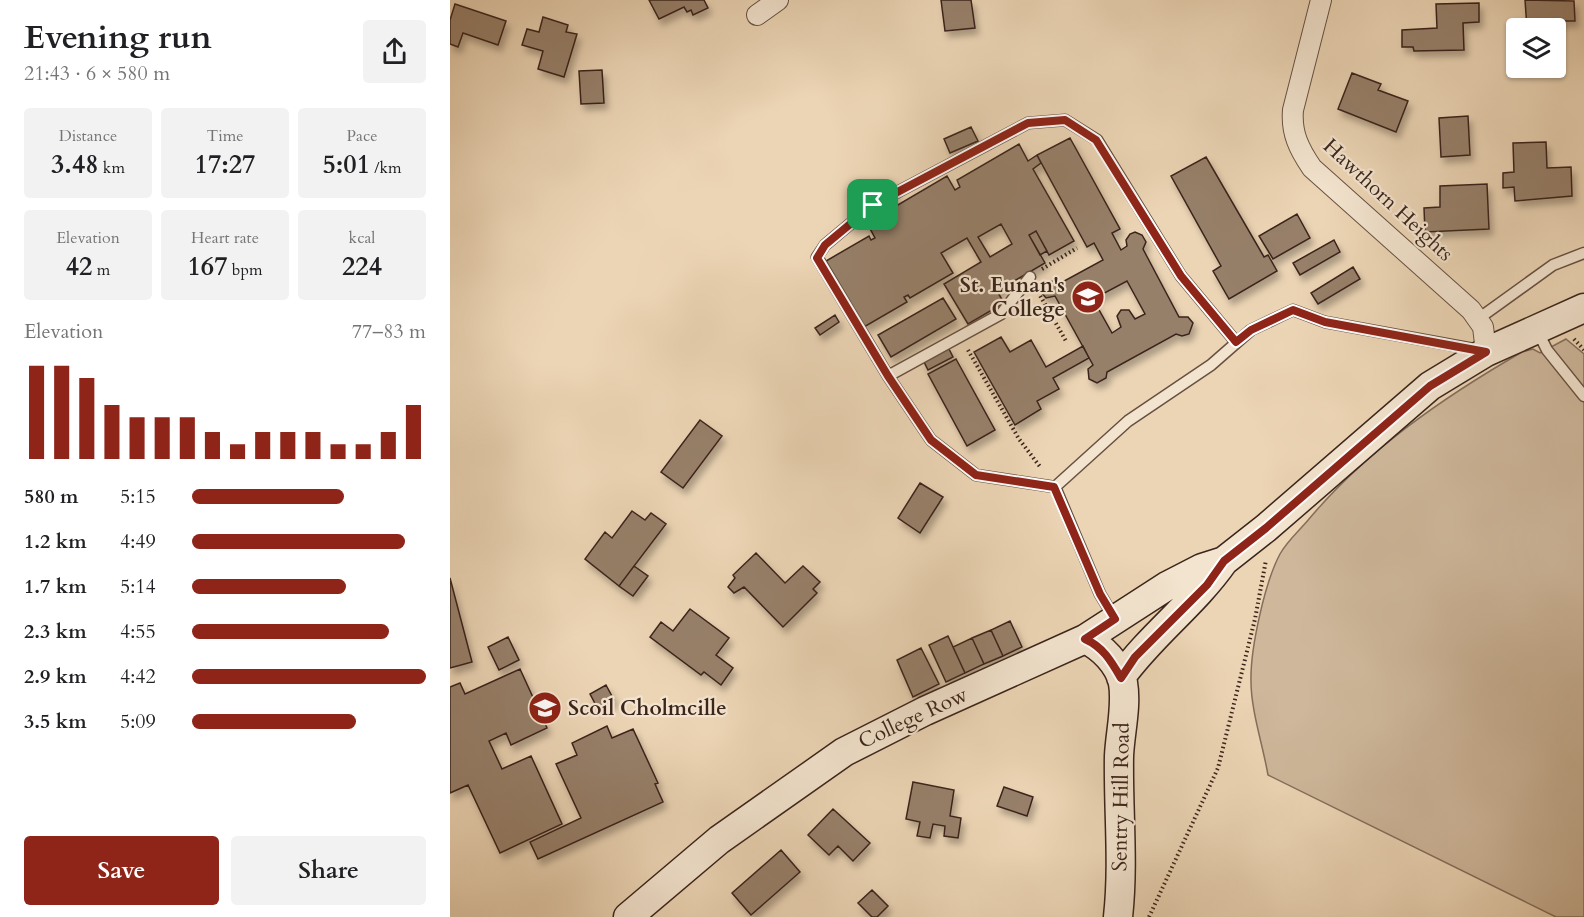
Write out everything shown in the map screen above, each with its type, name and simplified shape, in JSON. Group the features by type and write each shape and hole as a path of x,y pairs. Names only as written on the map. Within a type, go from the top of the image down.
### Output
{"street":[{"path":"757,15 778,0"},
{"name":"Hawthorn Heights","path":"1321,0 1293,110 1293,128 1301,151 1312,168 1478,319"},
{"name":"College Row","path":"1121,678 1135,657 1207,585 1224,561 1266,528 1430,386 1486,352 1584,308"},
{"path":"1478,319 1483,327 1486,352"},
{"name":"College Row","path":"628,917 719,840 844,752 925,711 1085,639 1167,586 1202,568 1224,561"},
{"path":"1085,639 1095,644 1109,657 1121,678"},
{"name":"Sentry Hill Road","path":"1118,917 1121,856 1119,758 1123,695 1121,678"}],"lane":[{"path":"1054,487 976,475 931,440 888,376 817,258 825,245 873,205 1028,123 1065,120 1096,140 1181,276 1236,342"},
{"path":"1478,319 1553,265 1584,253"},
{"path":"888,376 1001,314 1030,277"},
{"path":"1054,487 1128,421 1210,365 1251,330 1293,310 1325,322 1486,352"},
{"path":"1536,329 1547,350 1584,396"},
{"path":"1054,487 1100,594 1115,619"}],"path":[{"path":"1065,341 1030,277 1077,248"},
{"path":"960,336 1019,438 1054,487"},
{"path":"1577,344 1584,350"},
{"path":"1149,917 1218,768 1255,619 1267,554 1266,528"}],"shaded area":[{"path":"1566,339 1584,354 1584,917 1556,917 1268,775 1255,716 1251,682 1256,634 1274,566 1286,545 1332,494 1382,447 1464,387 1522,352 1533,349 1540,353"}],"building":[{"path":"649,0 704,0 708,8 693,15 691,10 687,12 684,7 659,19"},
{"path":"941,0 971,0 975,28 945,31"},
{"path":"1525,0 1574,1 1575,21 1566,21 1566,18 1526,18"},
{"path":"1479,3 1479,22 1463,23 1464,50 1414,51 1413,47 1402,47 1402,30 1437,28 1436,4"},
{"path":"455,4 506,21 498,45 463,33 458,47 450,44 450,20"},
{"path":"543,17 568,25 566,32 577,34 564,77 538,69 543,51 522,45 527,29 539,32"},
{"path":"602,70 604,103 581,104 579,71"},
{"path":"1352,73 1381,84 1378,90 1408,101 1396,132 1338,109"},
{"path":"1468,116 1470,155 1441,157 1439,118"},
{"path":"971,127 978,141 950,153 944,139"},
{"path":"1070,138 1120,229 1112,233 1121,250 1127,246 1126,240 1130,234 1135,232 1142,235 1146,242 1143,249 1179,317 1188,317 1193,323 1189,334 1182,336 1176,334 1107,372 1106,378 1097,383 1089,379 1088,369 1093,365 1055,296 1046,298 1041,292 1045,282 1054,281 1057,285 1103,260 1094,243 1087,247 1037,155","holes":["1127,281 1145,314 1135,319 1129,310 1121,310 1117,316 1121,327 1112,333 1093,299"]},
{"path":"1546,142 1547,168 1571,167 1572,196 1515,201 1514,187 1503,188 1503,173 1514,172 1513,143"},
{"path":"1019,144 1028,161 1037,155 1041,163 1033,169 1074,241 1049,255 1036,231 1029,235 1045,263 997,291 1004,303 968,324 944,284 981,262 967,238 941,253 953,273 910,298 908,295 904,297 907,302 864,327 826,261 869,236 871,240 875,238 867,223 947,176 955,190 960,187 957,180","holes":["1001,224 1012,244 990,257 978,237"]},
{"path":"1206,157 1264,257 1268,255 1277,271 1229,299 1213,271 1221,266 1171,176"},
{"path":"1487,184 1489,229 1425,232 1424,208 1440,207 1440,186"},
{"path":"1297,214 1310,238 1273,259 1259,236"},
{"path":"1036,231 1047,251 1040,255 1029,235"},
{"path":"1334,240 1340,252 1300,275 1293,263"},
{"path":"1353,267 1360,279 1318,304 1311,293"},
{"path":"943,298 956,319 891,357 878,335"},
{"path":"835,315 839,322 820,335 815,328"},
{"path":"1001,337 1010,352 1031,340 1046,367 1083,346 1089,358 1053,378 1059,389 1037,401 1041,409 1015,425 974,352"},
{"path":"948,347 953,357 928,370 923,360"},
{"path":"956,359 995,430 967,446 928,374"},
{"path":"700,420 722,436 683,488 661,472"},
{"path":"920,483 943,497 920,533 898,518"},
{"path":"632,511 645,520 651,513 666,524 619,586 585,559 605,532 612,538"},
{"path":"756,553 785,583 803,566 820,582 813,589 817,593 783,627 744,587 734,593 728,587 735,578 733,575"},
{"path":"634,566 648,576 633,596 619,586"},
{"path":"450,578 472,662 450,668"},
{"path":"690,609 729,638 716,655 733,668 721,685 704,672 701,675 650,637 661,622 673,631"},
{"path":"1010,621 1022,647 1003,656 991,630"},
{"path":"991,630 1003,656 984,664 972,638"},
{"path":"948,636 965,673 946,682 929,645"},
{"path":"508,637 519,660 499,670 488,647"},
{"path":"972,638 984,664 965,673 953,647"},
{"path":"921,648 939,684 913,697 897,660"},
{"path":"520,669 547,728 511,745 506,733 489,741 502,769 531,756 562,824 500,853 468,785 450,793 450,687 460,683 465,694"},
{"path":"606,685 614,700 598,709 590,694"},
{"path":"607,726 612,738 633,729 658,783 655,784 663,802 538,859 530,842 581,818 556,764 577,755 572,743"},
{"path":"913,782 954,790 950,816 961,818 958,838 944,836 945,826 933,824 930,838 917,836 920,822 906,819"},
{"path":"1004,787 1033,797 1027,816 997,806"},
{"path":"833,809 870,843 853,861 838,846 829,855 808,835"},
{"path":"781,850 800,872 751,915 732,893"},
{"path":"872,890 888,906 877,917 872,917 858,903"}],"place":[{"name":"St. Eunan's College","path":"1088,297"},
{"name":"Scoil Cholmcille","path":"545,708"}],"route":[{"path":"1065,120 1096,140 1181,276 1236,342 1251,330 1293,310 1325,322 1486,352 1430,386 1266,528 1224,561 1207,585 1135,657 1121,678 1109,657 1095,644 1085,639 1115,619 1100,594 1054,487 976,475 931,440 888,376 817,258 825,245 873,205 1028,123 1065,120"}]}
